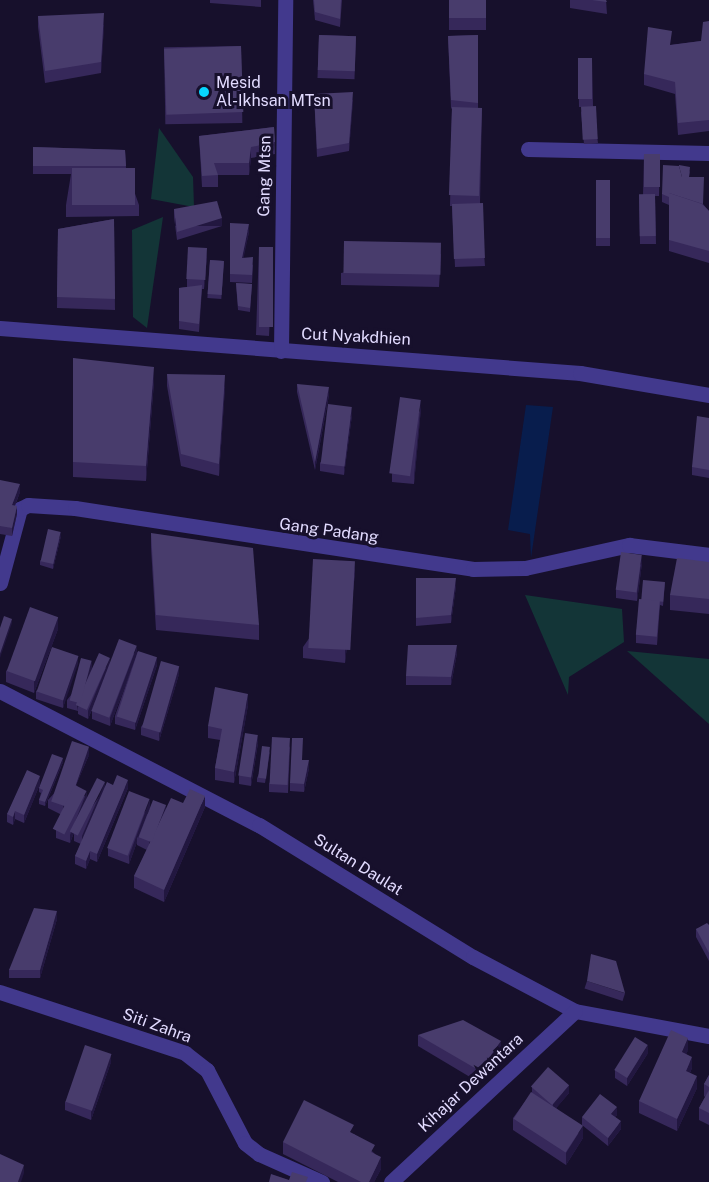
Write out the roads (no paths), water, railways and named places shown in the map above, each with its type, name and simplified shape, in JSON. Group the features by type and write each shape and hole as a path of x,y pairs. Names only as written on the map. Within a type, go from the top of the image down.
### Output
{"street":[{"name":"Gang Mtsn","path":"281,351 285,0"},
{"path":"528,149 709,153"},
{"name":"Cut Nyakdhien","path":"0,328 281,351 421,358 580,373 709,395"},
{"name":"Gang Padang","path":"0,583 20,509 28,505 75,508 473,569 525,568 629,544 709,555"},
{"name":"Sultan Daulat","path":"1,696 259,825 473,957 575,1011 709,1036"},
{"name":"Siti Zahra","path":"0,992 185,1053 207,1070 245,1143 259,1154 322,1182"},
{"name":"Kihajar Dewantara","path":"391,1182 575,1011"}],"water":[{"path":"526,405 553,407 531,558 530,534 508,530"}],"place":[{"name":"Mesid Al-Ikhsan MTsn","path":"204,92"}]}
